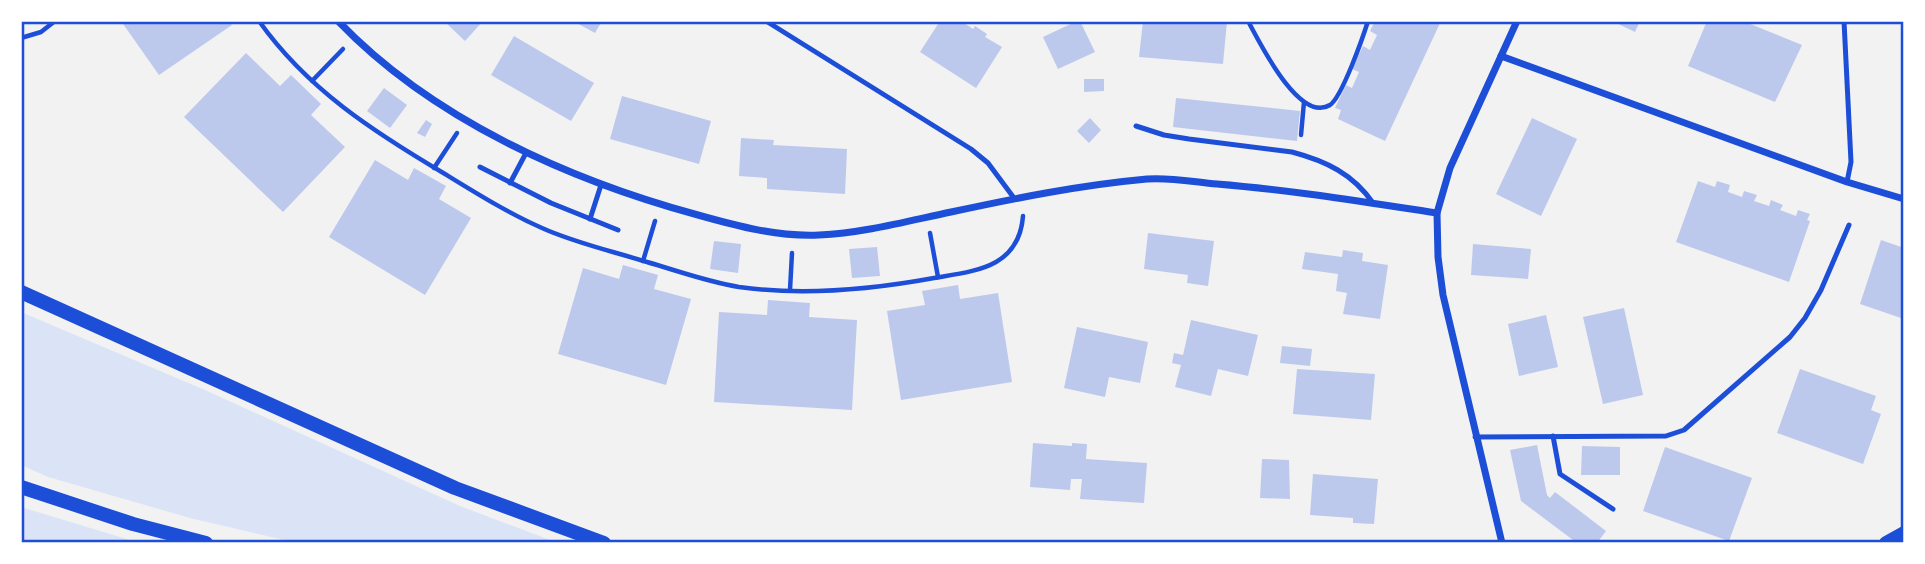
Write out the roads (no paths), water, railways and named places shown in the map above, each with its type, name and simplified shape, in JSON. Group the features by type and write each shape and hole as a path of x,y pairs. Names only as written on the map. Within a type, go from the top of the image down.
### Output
{"main road":[{"path":"21,292 455,488 604,543"},
{"path":"21,487 133,524 206,543"},
{"path":"1886,543 1904,533"}],"street":[{"path":"338,21 398,75 466,119 526,153 601,185 743,228 818,235 859,230 1014,198 1151,179 1281,189 1437,213"},
{"path":"1503,543 1475,437 1443,295 1438,257 1437,213 1450,168 1517,21"},
{"path":"1501,56 1847,182 1904,199"}],"lane":[{"path":"766,21 971,149 988,163 1014,198"},
{"path":"1844,21 1852,162 1847,182"},
{"path":"1136,126 1189,139 1312,157 1331,164 1365,191 1373,203"},
{"path":"510,183 526,153"},
{"path":"480,167 618,230"},
{"path":"590,219 601,185"},
{"path":"1475,437 1617,437 1675,434 1684,430 1776,350 1805,318 1822,290 1849,225"},
{"path":"1553,436 1560,474 1613,509"}]}
